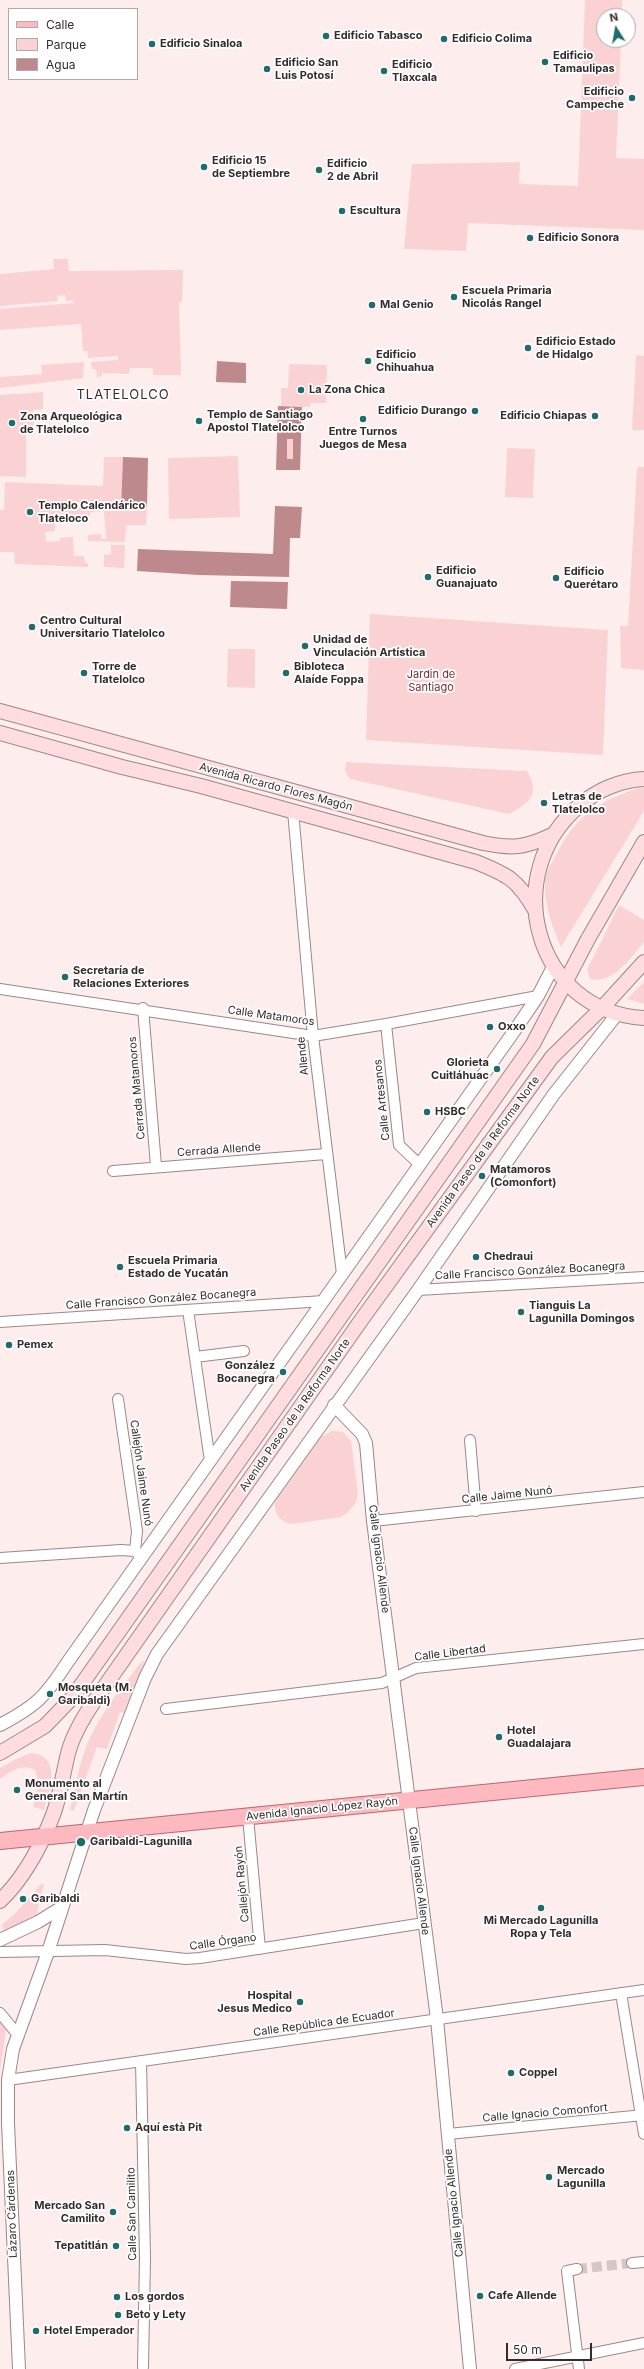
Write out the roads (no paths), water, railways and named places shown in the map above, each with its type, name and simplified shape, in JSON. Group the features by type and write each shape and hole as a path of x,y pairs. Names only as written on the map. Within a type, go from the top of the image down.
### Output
{"main road":[{"name":"Avenida Ricardo Flores Magón","path":"0,711 483,843 505,847 528,846 552,835"},
{"name":"Avenida Ricardo Flores Magón","path":"0,733 293,811 476,862 513,880 523,890 535,910"},
{"path":"644,779 612,786 588,798 568,815 552,835 537,871 535,910 542,942 554,965 567,982 583,995 603,1007 618,1013 644,1018"},
{"name":"Avenida Paseo de la Reforma Norte","path":"0,1753 46,1726 72,1698 533,1044 567,982 588,939 644,842"},
{"name":"Avenida Paseo de la Reforma Norte","path":"0,1901 20,1878 42,1838 55,1808 69,1749 78,1727 92,1703 362,1319 552,1057 603,1007 644,962"},
{"name":"Avenida Ignacio López Rayón","path":"0,1841 644,1778"}],"street":[{"name":"Allende","path":"293,811 312,1036 342,1274"},
{"path":"0,1725 37,1703 49,1691 138,1554 210,1461 324,1301 538,996 554,965"},
{"name":"Calle Matamoros","path":"0,989 143,1008 312,1036 538,996"},
{"name":"Cerrada Matamoros","path":"143,1008 156,1166"},
{"path":"0,1940 38,1922 62,1907 86,1833 145,1678 157,1654 334,1405 418,1290 554,1094 618,1013"},
{"name":"Calle Artesanos","path":"386,1024 399,1144 419,1164"},
{"name":"Cerrada Allende","path":"113,1170 326,1154"},
{"name":"Calle Francisco González Bocanegra","path":"418,1290 644,1277"},
{"name":"Calle Francisco González Bocanegra","path":"0,1322 324,1301"},
{"path":"188,1310 210,1461"},
{"path":"195,1357 244,1351"},
{"name":"Callejón Jaime Nunó","path":"118,1399 137,1531 138,1554"},
{"name":"Calle Ignacio Allende","path":"334,1405 362,1434 366,1443 373,1521 437,2019 470,2369"},
{"path":"470,1440 476,1511"},
{"name":"Calle Jaime Nunó","path":"373,1521 644,1492"},
{"path":"0,1558 138,1554"},
{"name":"Calle Libertad","path":"166,1709 382,1683 416,1668 644,1644"},
{"name":"Callejón Rayón","path":"248,1817 260,1949"},
{"name":"Lázaro Cárdenas","path":"19,2369 8,2080 9,2064 62,1907"},
{"name":"Calle Órgano","path":"0,1952 105,1950 186,1959 424,1923"},
{"name":"Calle República de Ecuador","path":"8,2080 644,1990"},
{"path":"621,1993 643,2116 644,2134"},
{"path":"0,2013 18,2035"},
{"name":"Calle San Camilito","path":"141,2060 145,2258 143,2367"},
{"name":"Calle Ignacio Comonfort","path":"448,2134 643,2116"},
{"path":"632,2263 644,2262"},
{"path":"572,2270 579,2369"},
{"path":"515,2369 644,2343"}],"water":[{"path":"217,361 246,363 246,383 216,382"},
{"path":"278,406 302,407 300,470 276,470","holes":["287,439 293,439 293,459 287,459"]},
{"path":"123,457 148,458 147,507 121,507"},
{"path":"275,506 302,507 300,538 290,538 289,577 199,575 137,571 138,549 273,554"},
{"path":"231,581 288,582 287,609 230,607"}],"tunnel":[{"path":"577,2269 632,2263"}],"place":[{"name":"Edificio Tabasco","path":"326,36"},
{"name":"Edificio Colima","path":"444,39"},
{"name":"Edificio Sinaloa","path":"152,44"},
{"name":"Edificio Tamaulipas","path":"545,62"},
{"name":"Edificio San Luis Potosí","path":"267,69"},
{"name":"Edificio Tlaxcala","path":"384,71"},
{"name":"Edificio Campeche","path":"632,98"},
{"name":"Edificio 15 de Septiembre","path":"204,167"},
{"name":"Edificio 2 de Abril","path":"319,170"},
{"name":"Escultura","path":"342,211"},
{"name":"Edificio Sonora","path":"530,238"},
{"name":"Escuela Primaria Nicolás Rangel","path":"454,297"},
{"name":"Mal Genio","path":"372,305"},
{"name":"Edificio Estado de Hidalgo","path":"528,348"},
{"name":"Edificio Chihuahua","path":"368,361"},
{"name":"La Zona Chica","path":"301,390"},
{"name":"Edificio Durango","path":"475,411"},
{"name":"Edificio Chiapas","path":"595,416"},
{"name":"Entre Turnos Juegos de Mesa","path":"363,419"},
{"name":"Templo de Santiago Apostol Tlatelolco","path":"199,421"},
{"name":"Zona Arqueológica de Tlatelolco","path":"12,423"},
{"name":"Templo Calendárico Tlateloco","path":"30,512"},
{"name":"Edificio Guanajuato","path":"428,577"},
{"name":"Edificio Querétaro","path":"556,578"},
{"name":"Centro Cultural Universitario Tlatelolco","path":"32,627"},
{"name":"Unidad de Vinculación Artística","path":"305,646"},
{"name":"Torre de Tlatelolco","path":"84,673"},
{"name":"Bibloteca Alaíde Foppa","path":"286,673"},
{"name":"Letras de Tlatelolco","path":"544,803"},
{"name":"Secretaría de Relaciones Exteriores","path":"65,977"},
{"name":"Oxxo","path":"490,1027"},
{"name":"Glorieta Cuitláhuac","path":"497,1069"},
{"name":"HSBC","path":"427,1112"},
{"name":"Matamoros (Comonfort)","path":"482,1176"},
{"name":"Chedraui","path":"476,1257"},
{"name":"Escuela Primaria Estado de Yucatán","path":"120,1267"},
{"name":"Tianguis La Lagunilla Domingos","path":"521,1312"},
{"name":"Pemex","path":"9,1345"},
{"name":"González Bocanegra","path":"283,1372"},
{"name":"Mosqueta (M. Garibaldi)","path":"50,1694"},
{"name":"Hotel Guadalajara","path":"499,1737"},
{"name":"Monumento al General San Martín","path":"17,1790"},
{"name":"Garibaldi-Lagunilla","path":"81,1842"},
{"name":"Garibaldi","path":"23,1899"},
{"name":"Mi Mercado Lagunilla Ropa y Tela","path":"541,1908"},
{"name":"Hospital Jesus Medico","path":"300,2002"},
{"name":"Coppel","path":"511,2073"},
{"name":"Aquí està Pit","path":"127,2128"},
{"name":"Mercado Lagunilla","path":"549,2177"},
{"name":"Mercado San Camilito","path":"113,2212"},
{"name":"Tepatitlán","path":"116,2246"},
{"name":"Cafe Allende","path":"480,2296"},
{"name":"Los gordos","path":"117,2297"},
{"name":"Beto y Lety","path":"118,2315"},
{"name":"Hotel Emperador","path":"36,2331"}],"district":[{"name":"TLATELOLCO","path":"123,395"}],"park label":[{"name":"Jardin de Santiago","path":"431,681"}]}
